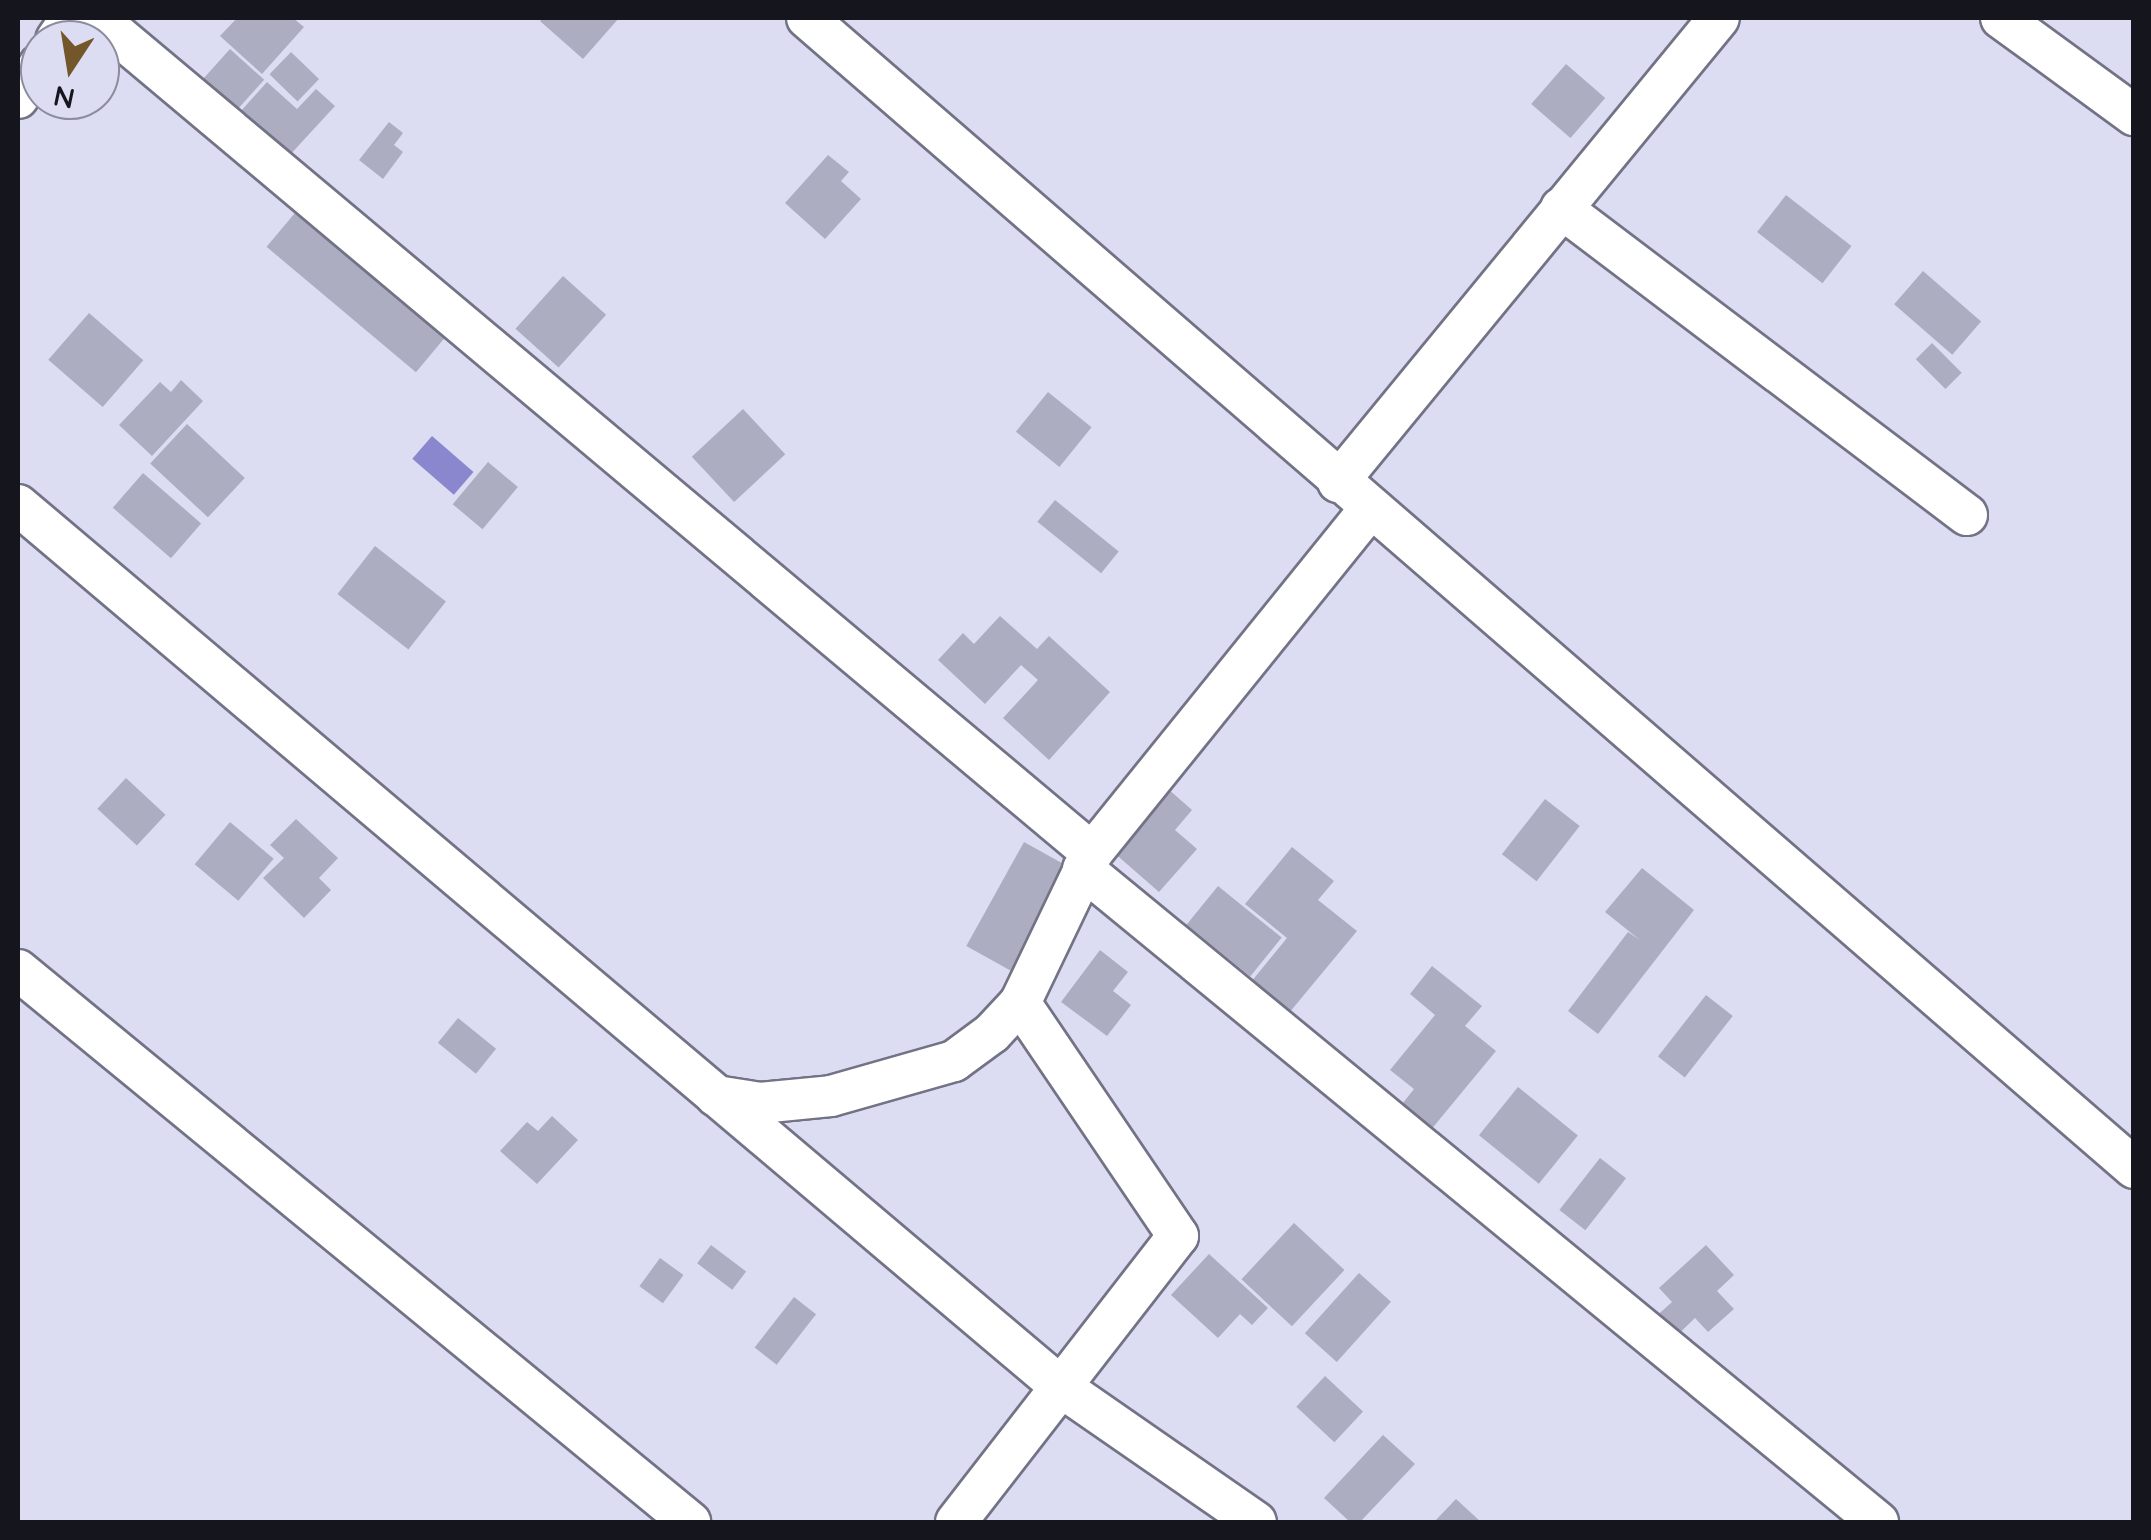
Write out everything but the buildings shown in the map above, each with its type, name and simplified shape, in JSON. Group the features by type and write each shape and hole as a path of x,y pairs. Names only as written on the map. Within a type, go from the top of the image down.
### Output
{"street":[{"path":"97,18 1087,861 1878,1522"},
{"path":"807,18 1370,510 2134,1168"},
{"path":"1338,482 1719,18"},
{"path":"2000,18 2134,115"},
{"path":"1561,208 1967,515"},
{"path":"18,505 1061,1387 1256,1522"},
{"path":"716,1096 798,1102 886,1082 954,1061 1020,1003 1087,861 1370,510"},
{"path":"18,970 690,1522"},
{"path":"956,1522 1178,1236 1020,1003"}],"shaded area":[{"path":"432,436 474,472 454,495 412,459"}]}
